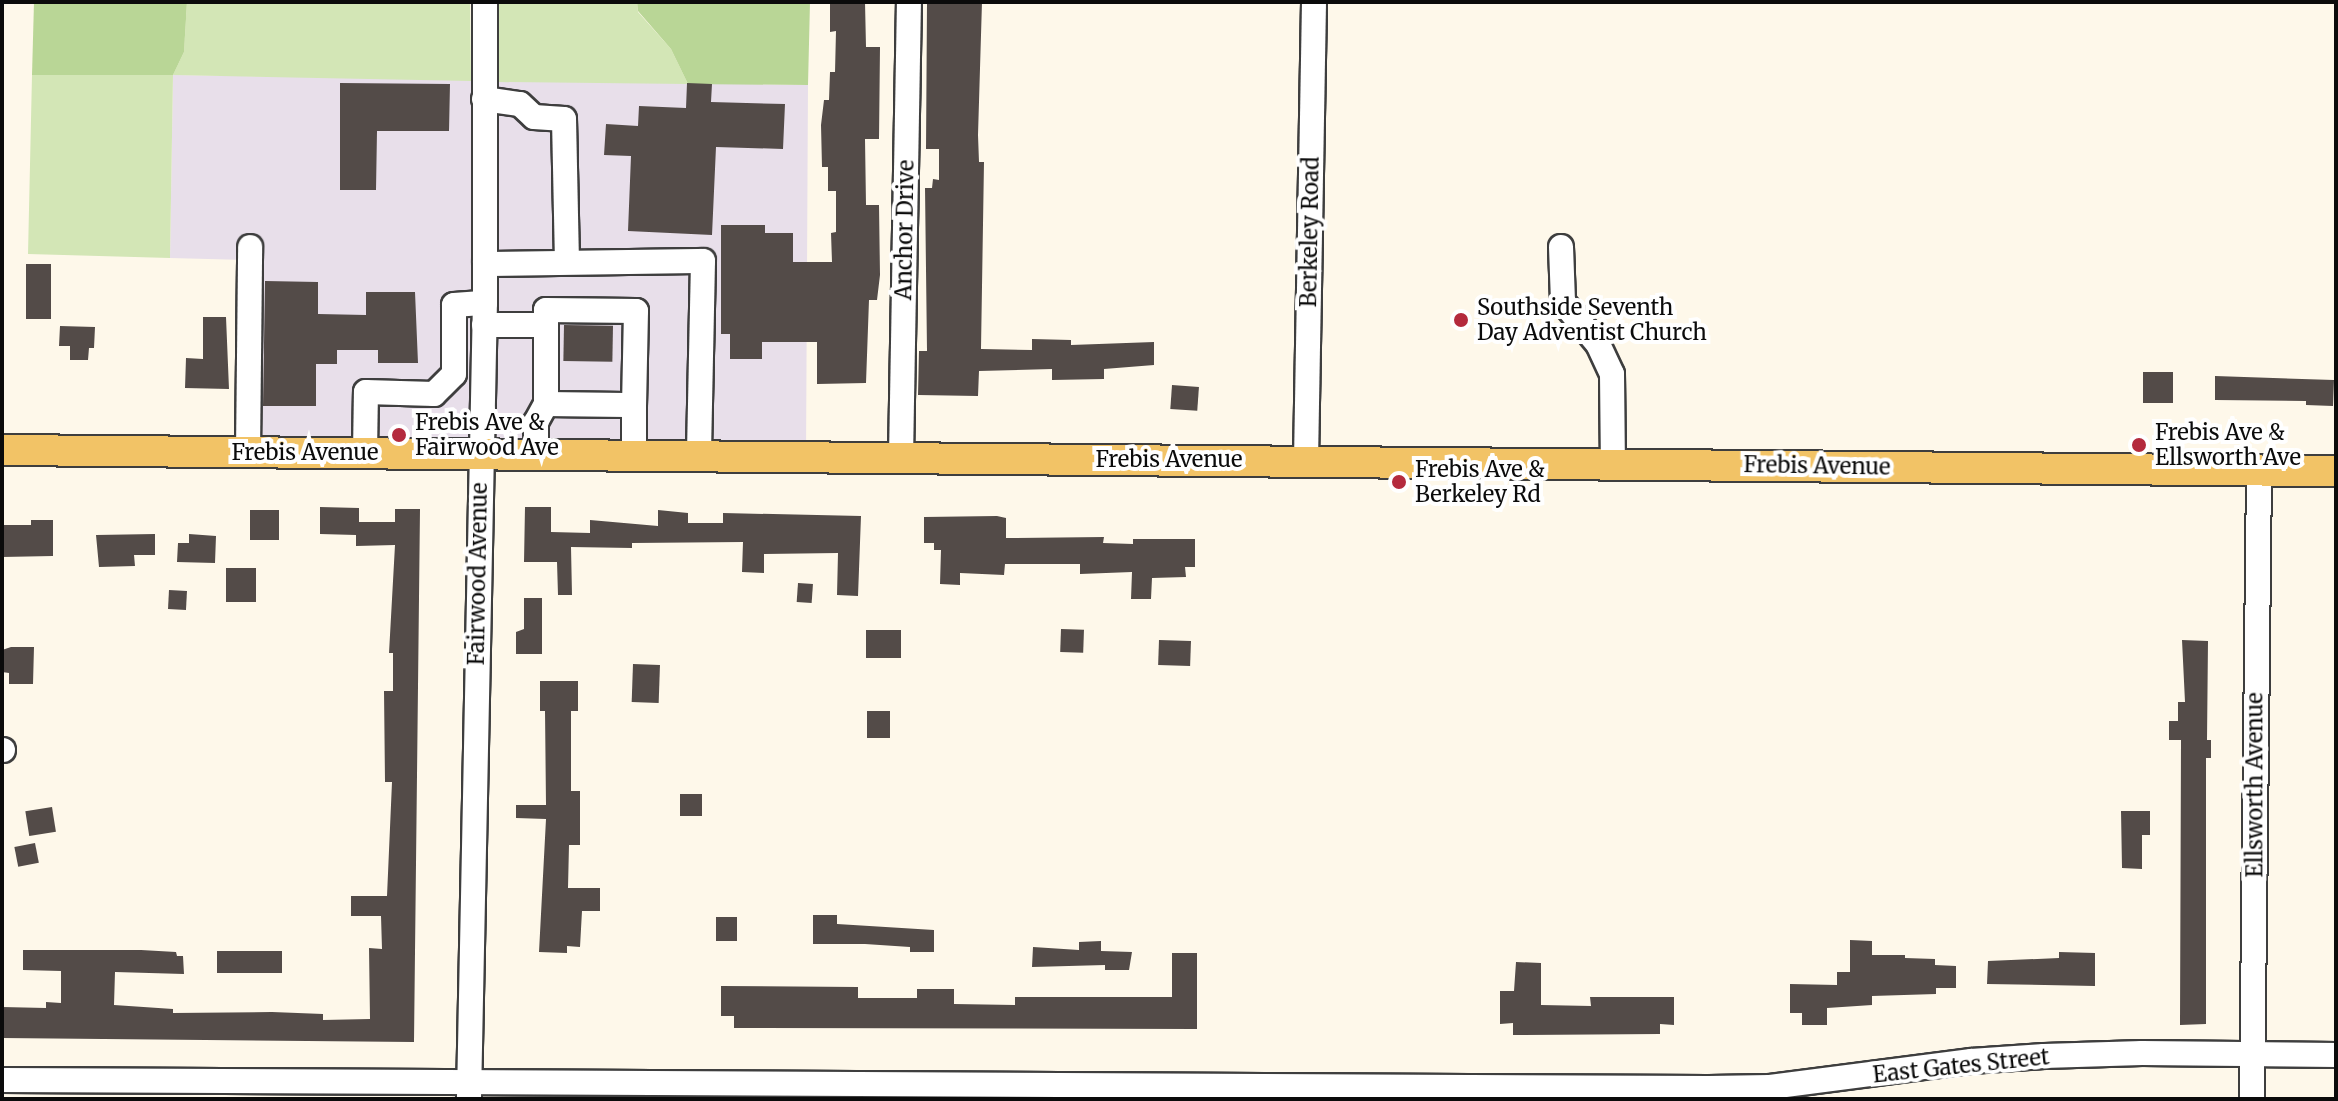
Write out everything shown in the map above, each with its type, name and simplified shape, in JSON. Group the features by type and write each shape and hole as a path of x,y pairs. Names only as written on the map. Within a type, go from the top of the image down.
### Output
{"main road":[{"name":"Frebis Avenue","path":"2,450 2336,471"}],"street":[{"name":"Fairwood Avenue","path":"469,1091 485,264 485,2"},
{"name":"Anchor Drive","path":"901,458 909,2"},
{"name":"Berkeley Road","path":"1306,461 1314,2"},
{"path":"484,99 520,104 534,117 564,119 567,261"},
{"path":"248,453 250,247"},
{"path":"1561,247 1563,302 1598,344 1612,374 1613,464"},
{"path":"485,264 703,261 699,457"},
{"path":"365,453 366,392 434,394 454,374 454,305 484,314 546,325"},
{"path":"536,455 536,422 546,404 546,310 636,311 634,456"},
{"path":"546,404 634,406"},
{"name":"Ellsworth Avenue","path":"2252,1099 2259,471"},
{"name":"East Gates Street","path":"2,1080 469,1091 1709,1094 1971,1061 2044,1056 2336,1055"}],"shaded area":[{"path":"173,75 808,85 806,460 246,450 246,260 170,258"}],"green space":[{"path":"34,2 187,2 184,52 173,75 32,75"},
{"path":"187,2 470,2 471,81 173,75 184,52"},
{"path":"499,2 637,2 638,12 671,49 688,84 498,82"},
{"path":"637,2 810,2 808,85 688,84 671,49 638,11"},
{"path":"32,75 173,75 170,258 28,254"}],"building":[{"path":"830,2 865,2 866,47 880,47 879,139 865,139 866,205 879,205 880,275 877,300 869,300 866,383 817,384 817,342 762,342 762,359 730,359 730,334 721,334 721,225 765,225 765,233 793,233 793,262 832,262 831,233 836,232 836,191 828,191 828,167 822,167 821,125 824,100 829,100 830,72 835,72 836,31 830,32"},
{"path":"927,2 982,2 978,135 979,162 984,162 981,349 1032,350 1032,339 1071,340 1071,345 1154,342 1154,365 1104,369 1104,379 1052,380 1052,369 979,371 978,396 918,395 919,351 927,351 925,188 932,188 933,179 939,180 939,149 926,149"},
{"path":"340,83 450,84 449,131 377,131 376,190 340,190"},
{"path":"687,83 712,84 711,102 785,104 783,149 716,147 712,235 628,231 631,156 604,155 606,124 638,126 639,106 686,108"},
{"path":"26,264 51,264 51,319 26,319"},
{"path":"265,281 318,282 318,314 366,315 366,292 415,292 418,363 378,363 378,350 337,350 337,364 316,364 316,406 263,406"},
{"path":"203,317 226,317 229,389 185,388 186,358 203,359"},
{"path":"564,325 613,326 612,362 563,361"},
{"path":"60,326 95,327 94,348 89,348 88,360 70,360 70,346 59,346"},
{"path":"2143,372 2173,372 2173,403 2143,403"},
{"path":"2215,376 2334,380 2333,406 2306,405 2306,401 2215,400"},
{"path":"1172,385 1199,387 1197,411 1170,409"},
{"path":"320,507 359,508 359,522 395,522 395,509 420,509 414,1042 2,1038 2,1007 46,1008 46,1002 61,1003 61,971 23,970 23,950 141,950 176,952 177,956 183,956 184,974 115,972 114,1005 173,1009 173,1013 272,1012 323,1014 323,1020 370,1019 369,948 382,949 381,916 351,916 351,896 387,896 392,782 385,782 384,691 393,691 393,653 389,653 395,545 356,546 356,535 320,534"},
{"path":"525,507 551,507 551,532 590,533 590,520 658,526 658,510 688,513 688,523 723,523 723,513 861,516 858,596 837,595 838,553 764,554 764,573 742,572 743,542 632,543 632,548 571,547 572,595 558,595 557,562 524,562"},
{"path":"250,510 279,510 279,540 250,540"},
{"path":"924,517 1006,518 1006,538 1104,537 1103,543 1133,544 1133,539 1195,539 1195,567 1185,567 1186,577 1152,578 1151,599 1131,599 1132,572 1080,574 1080,564 1005,564 1004,575 960,573 960,585 940,584 941,550 934,550 934,543 924,543"},
{"path":"31,520 53,520 53,556 2,557 2,525 31,525"},
{"path":"155,534 155,555 134,555 135,566 99,567 96,535"},
{"path":"189,534 216,536 215,563 177,562 178,543 189,543"},
{"path":"226,568 256,568 256,602 226,602"},
{"path":"798,583 813,584 812,603 797,602"},
{"path":"169,590 187,591 186,610 168,609"},
{"path":"524,598 542,598 542,654 516,654 516,632 524,629"},
{"path":"1061,629 1084,630 1083,653 1060,652"},
{"path":"866,630 901,630 901,658 866,658"},
{"path":"1159,640 1191,641 1190,666 1158,665"},
{"path":"2182,640 2208,641 2207,740 2211,740 2211,758 2206,758 2206,1024 2180,1025 2181,740 2169,740 2169,721 2178,721 2178,702 2185,702"},
{"path":"34,647 33,684 9,684 9,673 2,672 2,650"},
{"path":"633,664 660,665 659,703 632,702"},
{"path":"540,681 578,681 578,711 571,711 571,791 580,791 580,845 569,845 568,888 600,888 600,911 582,911 580,947 567,946 567,953 539,952 546,819 516,818 516,805 546,805 545,711 540,711"},
{"path":"867,711 890,711 890,738 867,738"},
{"path":"680,794 702,794 702,816 680,816"},
{"path":"52,807 56,832 29,836 25,811"},
{"path":"2121,811 2150,811 2150,835 2142,835 2142,869 2122,868"},
{"path":"35,843 39,863 18,867 14,847"},
{"path":"813,915 837,915 837,924 934,930 934,952 910,952 910,947 865,944 813,944"},
{"path":"716,917 737,917 737,941 716,941"},
{"path":"1850,940 1872,941 1872,955 1905,955 1905,958 1935,959 1935,965 1956,966 1956,988 1936,988 1936,994 1872,996 1872,1005 1827,1008 1827,1025 1802,1025 1802,1013 1790,1013 1790,984 1837,985 1837,972 1850,972"},
{"path":"1101,941 1101,951 1132,952 1129,970 1105,970 1105,965 1032,967 1033,947 1079,950 1079,942"},
{"path":"217,951 282,951 282,973 217,973"},
{"path":"2059,952 2095,953 2095,986 1987,984 1988,961 2059,958"},
{"path":"1172,953 1197,953 1197,1029 734,1028 734,1016 721,1016 721,986 858,987 858,998 917,998 917,989 954,989 954,1004 1015,1005 1015,997 1172,997"},
{"path":"1516,962 1541,963 1541,1005 1591,1006 1590,997 1674,997 1674,1025 1660,1024 1660,1034 1513,1035 1513,1023 1500,1024 1500,991 1514,991"}],"place":[{"name":"Southside Seventh Day Adventist Church","path":"1461,320"},
{"name":"Frebis Ave & Fairwood Ave","path":"399,435"},
{"name":"Frebis Ave & Ellsworth Ave","path":"2139,445"},
{"name":"Frebis Ave & Berkeley Rd","path":"1399,482"}]}
